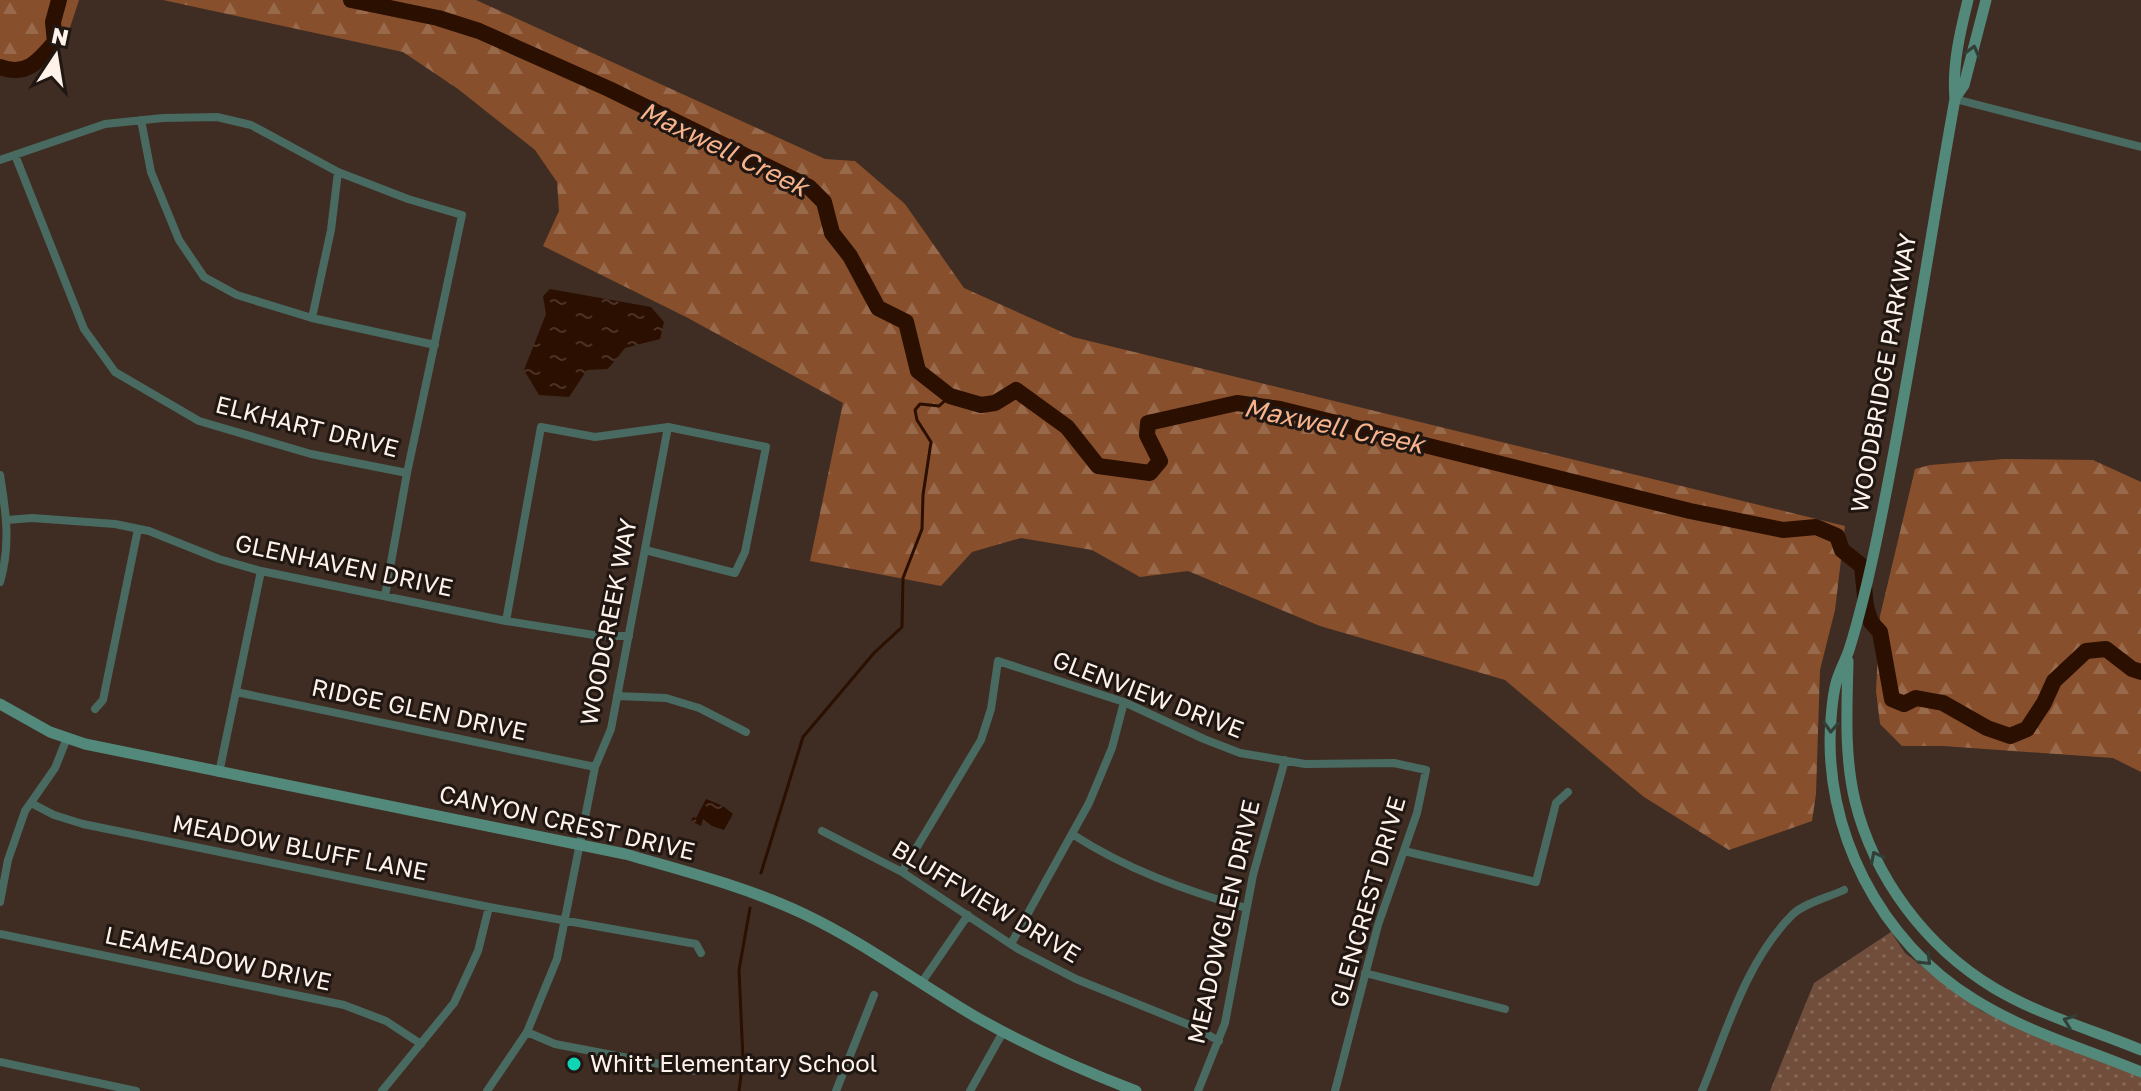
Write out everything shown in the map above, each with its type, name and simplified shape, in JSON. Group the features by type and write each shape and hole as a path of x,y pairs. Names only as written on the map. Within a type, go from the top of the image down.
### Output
{"main road":[{"name":"WOODBRIDGE PARKWAY","path":"1968,0 1961,25 1953,84 1955,99 1878,534 1849,652 1846,711 1855,801 1873,852 1897,896 1924,930 1958,963 1996,989 2141,1050"},
{"name":"WOODBRIDGE PARKWAY","path":"1955,99 1964,85 1986,0"},
{"name":"WOODBRIDGE PARKWAY","path":"1849,652 1836,680 1831,718 1830,752 1835,798 1850,848 1865,882 1886,915 1938,973 1974,1000 2017,1023 2141,1072"},
{"name":"CANYON CREST DRIVE","path":"0,704 50,732 140,757 625,854 693,873 801,913 852,939 1003,1032 1109,1086 1136,1091"}],"street":[{"path":"1955,99 2141,147"},
{"path":"0,160 105,124 217,117 251,125 338,172 408,199 462,215 407,473 385,596"},
{"path":"141,120 151,172 179,240 204,277 237,295 312,318 435,345"},
{"name":"ELKHART DRIVE","path":"15,155 84,329 115,372 199,421 311,454 407,473"},
{"path":"312,318 331,230 338,172"},
{"path":"506,621 541,427 595,437 668,427 766,447 745,552 735,573 645,550"},
{"name":"WOODCREEK WAY","path":"487,1091 527,1032 557,959 595,767 611,729 668,427"},
{"path":"0,475 7,520 7,548 0,582"},
{"name":"GLENHAVEN DRIVE","path":"7,520 68,519 138,529 261,571 506,621 600,636 629,636"},
{"path":"95,709 103,700 138,529"},
{"path":"219,773 261,571"},
{"name":"GLENVIEW DRIVE","path":"902,872 981,740 991,709 998,661 1124,702 1240,753 1305,764 1394,763 1426,770"},
{"name":"RIDGE GLEN DRIVE","path":"236,692 595,767"},
{"path":"617,696 666,698 699,708 746,732"},
{"path":"1011,944 1102,776 1124,702"},
{"path":"0,902 8,860 25,811 55,768 67,738"},
{"name":"MEADOWGLEN DRIVE","path":"1198,1091 1225,1023 1246,908 1285,760"},
{"name":"GLENCREST DRIVE","path":"1335,1091 1378,925 1404,851 1426,770"},
{"path":"1404,851 1536,882 1556,803 1568,792"},
{"name":"MEADOW BLUFF LANE","path":"31,803 54,815 83,824 489,907 696,944 701,953"},
{"name":"BLUFFVIEW DRIVE","path":"822,831 902,872 1011,944 1076,979 1192,1026 1219,1041"},
{"path":"1072,834 1106,856 1146,874 1189,892 1246,908"},
{"path":"1702,1091 1752,970 1768,944 1795,912 1844,890"},
{"path":"382,1091 454,1003 478,951 489,907"},
{"path":"922,982 968,915"},
{"name":"LEAMEADOW DRIVE","path":"0,934 344,1005 386,1021 421,1044"},
{"path":"1365,973 1505,1009"},
{"path":"836,1091 874,995"},
{"path":"527,1032 555,1044 696,1071"},
{"path":"970,1091 1003,1032"},
{"path":"0,1062 136,1091"}],"shaded area":[{"path":"1891,932 1905,953 1981,1011 2141,1077 2141,1091 1770,1091 1814,983"}],"green space":[{"path":"0,0 79,0 64,46 0,73"},
{"path":"163,0 476,0 825,159 855,161 905,204 964,288 1073,337 1845,526 1835,610 1820,670 1816,794 1812,821 1729,850 1644,797 1505,680 1320,626 1188,571 1140,577 1092,550 1021,538 972,552 941,586 810,561 843,403 688,318 543,246 559,211 557,182 535,150 458,89 403,52"},
{"path":"2004,459 2093,460 2141,482 2141,772 2113,758 1902,746 1880,724 1876,691 1880,616 1915,469"}],"water":[{"path":"550,289 651,307 664,322 660,339 625,348 608,369 587,370 569,397 539,395 524,370 546,314 543,296"},
{"path":"706,799 733,814 724,830 703,819 701,826 691,821 693,817 696,818"}],"waterway":[{"name":"Maxwell Creek","path":"0,67 9,70 25,68 49,49 55,42 53,22 59,0"},
{"name":"Maxwell Creek","path":"351,0 438,18 479,31 609,89 809,187 824,202 832,233 850,256 878,308 906,322 918,371 950,396 981,405 995,403 1016,390 1067,427 1098,466 1150,473 1160,461 1147,435 1148,423 1237,403 1280,409 1690,511 1783,530 1816,527 1837,536 1842,550 1862,566 1866,607 1871,622 1880,632 1892,699 1904,704 1916,698 1943,703 1987,728 2010,736 2027,729 2054,681 2086,651 2106,649 2132,669 2141,672"},
{"path":"761,873 803,737 874,653 902,627 903,578 922,529 923,495 931,442 917,420 915,410 920,404 939,406 950,396"},
{"path":"739,1091 743,1059 739,970 750,908"}],"place":[{"name":"Whitt Elementary School","path":"574,1064"}]}
